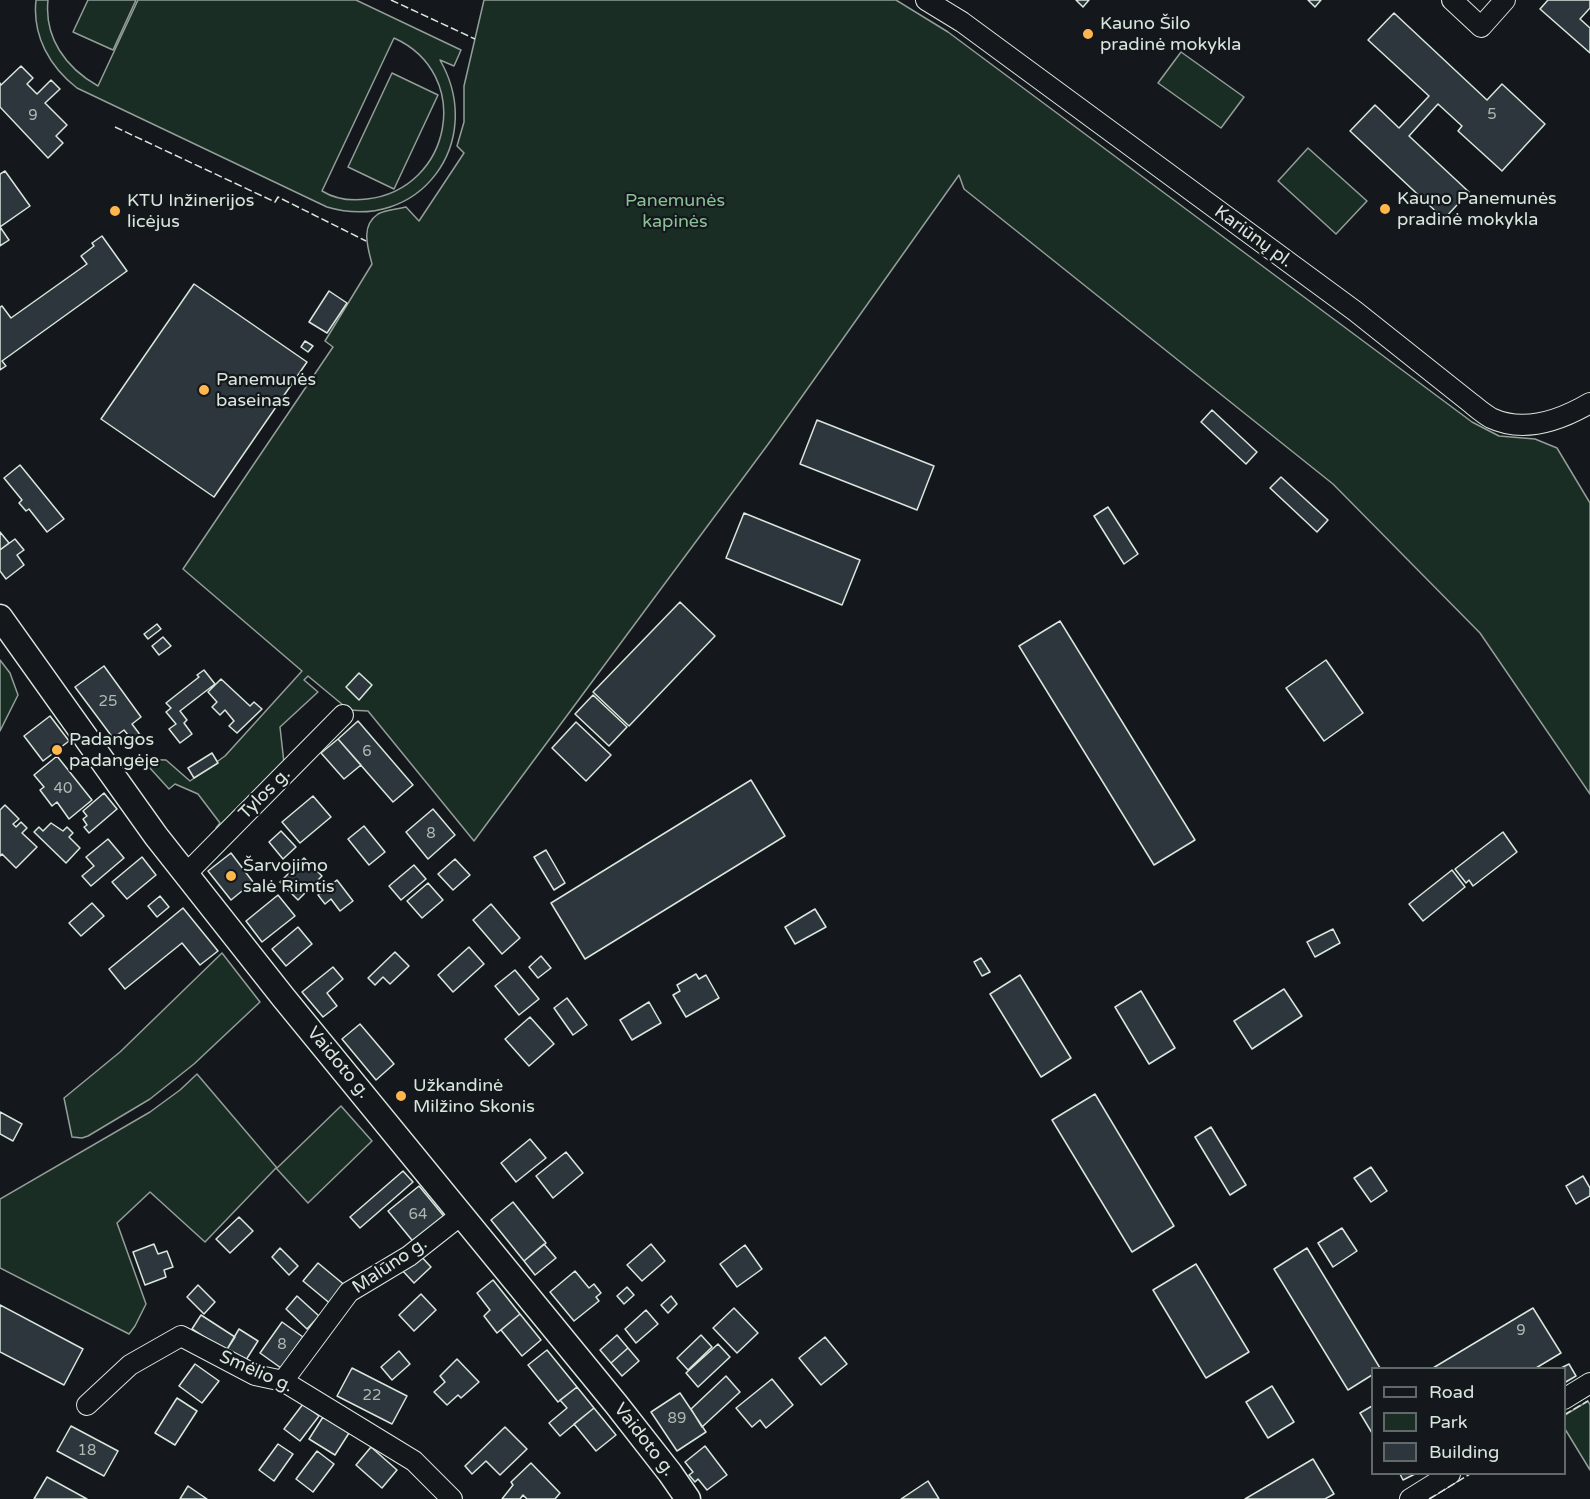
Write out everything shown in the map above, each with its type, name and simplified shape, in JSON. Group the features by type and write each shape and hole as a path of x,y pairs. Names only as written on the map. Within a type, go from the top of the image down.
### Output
{"main road":[{"name":"Vaidoto g.","path":"0,617 186,874 283,997 616,1404 670,1473 687,1499"}],"street":[{"name":"Kariūnų pl.","path":"926,0 962,22 1336,297 1492,418 1520,425 1543,423 1573,413 1590,402"},
{"path":"1452,0 1481,27 1505,0"},
{"name":"Tylos g.","path":"186,874 343,715"},
{"name":"Malūno g.","path":"283,1382 349,1292 409,1256 461,1215"},
{"name":"Smėlio g.","path":"87,1405 130,1365 181,1336 255,1375 283,1382 414,1461 452,1499"},
{"path":"1566,1398 1590,1383"},
{"path":"1410,1499 1447,1475"}],"green space":[{"path":"36,0 48,0 50,27 60,50 76,70 98,86 138,0 356,0 461,50 454,66 440,60 452,91 455,121 449,150 436,174 416,194 390,207 360,212 327,207 77,88 67,80 45,50 37,26","holes":["394,38 419,55 435,77 443,102 442,128 434,153 418,175 396,191 355,200 338,198 322,191"]},
{"path":"88,0 136,0 113,50 73,32"},
{"name":"Panemunės kapinės","path":"484,0 896,0 948,32 1472,422 1499,436 1535,439 1557,448 1590,503 1590,794 1480,633 1333,484 964,189 959,175 769,443 474,841 368,711 349,710 308,676 304,680 318,692 280,727 284,763 220,833 216,828 220,823 198,794 175,784 169,789 149,767 132,759 166,760 190,781 225,756 302,671 183,569 333,347 325,341 372,264 367,231 372,219 378,214 406,207 419,221 464,153 457,146 464,122 464,86"},
{"path":"1181,52 1244,97 1221,128 1158,83"},
{"path":"392,73 438,95 394,189 348,167"},
{"path":"1308,148 1367,201 1336,234 1278,181"},
{"path":"0,660 10,673 18,695 0,731"},
{"path":"222,953 260,1002 194,1064 150,1099 88,1136 72,1137 64,1098 120,1052"},
{"path":"197,1074 277,1168 341,1106 372,1141 308,1203 276,1168 205,1242 150,1192 117,1223 146,1304 129,1334 0,1268 0,1199 150,1112"},
{"path":"1588,1401 1590,1405 1590,1470 1566,1431 1566,1414"}],"building":[{"path":"1076,0 1089,0 1083,7"},
{"path":"1308,0 1321,0 1315,7"},
{"path":"1548,0 1590,0 1590,8 1580,19 1590,28 1590,53 1540,9"},
{"path":"1394,13 1487,100 1502,84 1545,124 1502,171 1458,131 1462,126 1438,104 1409,136 1469,192 1444,219 1350,131 1375,105 1399,128 1429,96 1368,40"},
{"path":"21,66 33,78 27,84 37,94 51,80 60,89 45,103 67,125 56,136 63,143 48,158 0,107 0,83 1,85"},
{"path":"5,171 30,206 0,227 0,174"},
{"path":"0,227 9,240 0,246"},
{"path":"102,236 127,271 2,361 6,366 0,370 0,307 2,306 11,318 87,264 81,256 94,246 92,243"},
{"name":"Panemunės baseinas","path":"194,284 307,362 214,497 101,419"},
{"path":"329,291 347,303 327,333 309,322"},
{"path":"305,341 313,346 308,352 301,347"},
{"path":"1212,410 1257,452 1246,464 1201,422"},
{"path":"817,420 934,466 917,510 800,464"},
{"path":"20,465 64,519 47,532 29,509 26,511 19,503 22,500 4,478"},
{"path":"1281,477 1328,520 1317,532 1270,488"},
{"path":"1108,507 1138,554 1124,564 1094,516"},
{"path":"744,513 860,560 842,605 726,558"},
{"path":"0,532 9,543 0,550"},
{"path":"15,539 24,550 17,555 24,565 6,579 0,571 0,550"},
{"path":"680,602 715,636 629,726 593,692"},
{"path":"1060,621 1195,840 1154,865 1019,646"},
{"path":"157,624 161,629 148,639 144,634"},
{"path":"163,637 171,646 159,655 152,646"},
{"path":"1326,660 1363,713 1324,741 1286,688"},
{"path":"104,666 141,717 132,724 141,736 133,741 124,730 113,738 75,687"},
{"path":"204,670 215,684 180,711 187,720 184,723 192,734 180,743 169,729 176,724 166,712 171,708 166,703 199,677 197,675"},
{"path":"359,673 372,685 359,700 346,687"},
{"path":"221,679 250,706 254,702 262,709 237,733 229,726 234,721 225,710 220,715 212,707 217,702 208,692"},
{"path":"593,695 627,727 609,746 575,714"},
{"path":"50,716 69,741 43,761 24,736"},
{"path":"358,721 413,785 393,802 338,739"},
{"path":"576,722 611,755 586,781 552,748"},
{"path":"338,739 361,765 344,779 321,753"},
{"path":"212,753 218,763 194,778 188,768"},
{"path":"57,756 92,800 69,819 57,802 52,806 40,790 44,787 34,775"},
{"path":"751,780 785,836 585,959 551,903"},
{"path":"104,793 117,809 89,833 84,827 87,825 83,819 87,816 83,811"},
{"path":"313,796 331,817 300,843 282,822"},
{"path":"5,805 19,819 13,824 16,827 21,822 27,828 22,833 37,847 16,868 2,854 0,856 0,810"},
{"path":"433,809 455,835 428,859 406,832"},
{"path":"51,823 63,831 67,827 73,833 69,837 80,848 66,863 34,832 39,827 43,831"},
{"path":"364,826 385,852 369,865 348,839"},
{"path":"281,831 296,847 283,859 269,842"},
{"path":"1503,832 1517,852 1473,886 1469,880 1466,883 1455,869"},
{"path":"108,839 124,858 91,886 82,876 94,866 86,857"},
{"path":"546,850 565,883 554,890 534,857"},
{"name":"Šarvojimo salė Rimtis","path":"231,853 253,882 231,900 208,871"},
{"path":"142,857 156,875 127,899 112,882"},
{"path":"304,858 322,876 298,900 280,882"},
{"path":"455,859 470,875 453,890 438,874"},
{"path":"414,865 426,879 401,900 389,886"},
{"path":"1452,870 1465,887 1423,921 1409,904"},
{"path":"337,880 353,901 340,911 331,899 325,904 318,895"},
{"path":"428,883 443,900 422,918 407,901"},
{"path":"278,895 295,916 262,942 246,921"},
{"path":"160,896 169,907 157,917 148,906"},
{"path":"92,903 104,916 81,936 69,923"},
{"path":"491,904 520,938 502,954 473,920"},
{"path":"183,908 218,951 200,965 182,943 125,989 109,969"},
{"path":"815,909 826,927 795,944 785,927"},
{"path":"298,927 312,944 286,966 272,949"},
{"path":"1333,929 1340,943 1315,957 1307,942"},
{"path":"469,947 484,964 453,992 438,975"},
{"path":"395,952 409,966 390,984 383,977 375,985 368,978"},
{"path":"541,956 551,968 538,978 529,967"},
{"path":"981,958 990,972 982,976 974,962"},
{"path":"333,967 343,979 327,993 337,1006 323,1017 302,992"},
{"path":"515,970 539,999 519,1015 495,986"},
{"path":"696,974 699,979 706,975 719,998 686,1017 673,995 680,991 677,985"},
{"path":"1020,975 1071,1058 1041,1077 990,994"},
{"path":"1284,989 1302,1016 1252,1049 1234,1021"},
{"path":"1141,991 1175,1048 1149,1064 1115,1007"},
{"path":"567,998 587,1025 573,1035 554,1008"},
{"path":"649,1002 661,1023 632,1040 620,1020"},
{"path":"530,1017 554,1044 529,1066 505,1039"},
{"path":"360,1024 394,1064 376,1080 342,1039"},
{"path":"1095,1094 1174,1226 1132,1252 1052,1120"},
{"path":"0,1112 22,1124 13,1141 0,1134"},
{"path":"1211,1127 1246,1185 1230,1195 1195,1137"},
{"path":"530,1139 546,1158 516,1182 501,1163"},
{"path":"566,1152 583,1173 553,1198 536,1176"},
{"path":"1371,1167 1387,1191 1371,1202 1354,1178"},
{"path":"403,1171 413,1182 360,1228 350,1217"},
{"path":"1583,1176 1590,1188 1590,1196 1576,1204 1566,1186"},
{"path":"419,1186 447,1220 416,1245 388,1211"},
{"path":"513,1202 546,1243 524,1261 491,1220"},
{"path":"239,1217 253,1231 230,1253 216,1239"},
{"path":"1342,1228 1357,1251 1333,1267 1318,1243"},
{"path":"154,1244 158,1254 167,1251 173,1267 164,1270 166,1277 145,1285 133,1252"},
{"path":"544,1244 556,1258 535,1275 524,1261"},
{"path":"651,1244 665,1261 642,1281 627,1265"},
{"path":"745,1245 762,1269 737,1287 720,1264"},
{"path":"280,1248 298,1266 289,1275 272,1257"},
{"path":"1307,1248 1379,1367 1371,1367 1371,1376 1348,1390 1274,1269"},
{"path":"418,1253 431,1267 414,1283 401,1269"},
{"path":"318,1263 347,1287 332,1305 303,1281"},
{"path":"1196,1264 1249,1352 1206,1378 1153,1290"},
{"path":"575,1271 589,1288 594,1284 601,1293 596,1297 599,1301 574,1321 550,1292"},
{"path":"493,1280 520,1314 497,1333 484,1316 490,1310 477,1293"},
{"path":"198,1285 215,1302 204,1314 187,1297"},
{"path":"627,1287 634,1295 624,1304 617,1296"},
{"path":"421,1294 436,1310 414,1331 399,1315"},
{"path":"297,1296 319,1316 307,1329 286,1309"},
{"path":"671,1296 677,1304 668,1313 661,1305"},
{"path":"0,1305 83,1349 64,1385 0,1352"},
{"path":"734,1308 758,1333 737,1353 713,1328"},
{"path":"1533,1308 1561,1353 1538,1367 1435,1367"},
{"path":"646,1310 658,1324 636,1343 625,1329"},
{"path":"520,1314 541,1340 522,1356 501,1330"},
{"path":"201,1315 235,1337 226,1351 192,1329"},
{"path":"282,1322 303,1337 281,1368 260,1353"},
{"path":"239,1329 258,1341 244,1363 226,1351"},
{"path":"617,1335 628,1348 611,1363 600,1350"},
{"path":"701,1335 712,1347 688,1370 677,1358"},
{"path":"825,1337 847,1364 821,1385 799,1358"},
{"path":"718,1344 730,1357 698,1387 686,1373"},
{"path":"628,1348 639,1361 622,1376 611,1363"},
{"path":"547,1350 577,1387 558,1402 528,1365"},
{"path":"399,1351 410,1364 392,1380 381,1367"},
{"path":"457,1359 479,1382 461,1398 458,1395 447,1405 434,1392 445,1382 440,1376"},
{"path":"195,1364 219,1381 202,1403 179,1386"},
{"path":"1569,1364 1576,1376 1566,1382 1566,1367 1563,1367"},
{"path":"352,1368 407,1396 392,1424 337,1396"},
{"path":"726,1376 740,1392 702,1427 691,1409"},
{"path":"772,1379 793,1405 766,1428 760,1420 752,1427 736,1408"},
{"path":"1272,1386 1294,1422 1268,1438 1246,1402"},
{"path":"577,1387 594,1408 560,1436 549,1423 567,1408 560,1400"},
{"path":"680,1393 706,1432 677,1451 651,1412"},
{"path":"177,1398 197,1411 175,1445 155,1433"},
{"path":"303,1404 319,1416 300,1441 284,1429"},
{"path":"1371,1407 1371,1431 1360,1413"},
{"path":"594,1408 616,1435 596,1451 574,1424"},
{"path":"323,1417 349,1433 335,1455 309,1439"},
{"path":"71,1426 118,1451 104,1476 57,1451"},
{"path":"505,1427 527,1449 500,1475 486,1461 472,1474 465,1466"},
{"path":"278,1444 293,1454 274,1481 259,1470"},
{"path":"705,1446 727,1475 707,1490 698,1479 695,1482 689,1475 693,1472 685,1462"},
{"path":"371,1447 397,1470 382,1488 356,1465"},
{"path":"317,1451 334,1464 313,1492 296,1479"},
{"path":"1313,1459 1334,1494 1325,1499 1245,1499"},
{"path":"531,1463 560,1493 555,1499 527,1499 523,1495 520,1499 502,1499 513,1485 511,1482"},
{"path":"1400,1475 1413,1475 1403,1480"},
{"path":"47,1477 87,1499 34,1499"},
{"path":"928,1481 939,1499 901,1499"},
{"path":"188,1486 207,1499 180,1499"}],"fence":[{"path":"391,0 475,39"},
{"path":"115,127 275,202 278,197 366,241"},
{"path":"1566,1414 1588,1401"},
{"path":"1429,1499 1468,1475"}],"place":[{"name":"Kauno Šilo pradinė mokykla","path":"1088,34"},
{"name":"Kauno Panemunės pradinė mokykla","path":"1385,209"},
{"name":"KTU Inžinerijos licėjus","path":"115,211"},
{"name":"Panemunės baseinas","path":"204,390"},
{"name":"Padangos padangėje","path":"57,750"},
{"name":"Šarvojimo salė Rimtis","path":"231,876"},
{"name":"Užkandinė Milžino Skonis","path":"401,1096"}]}
